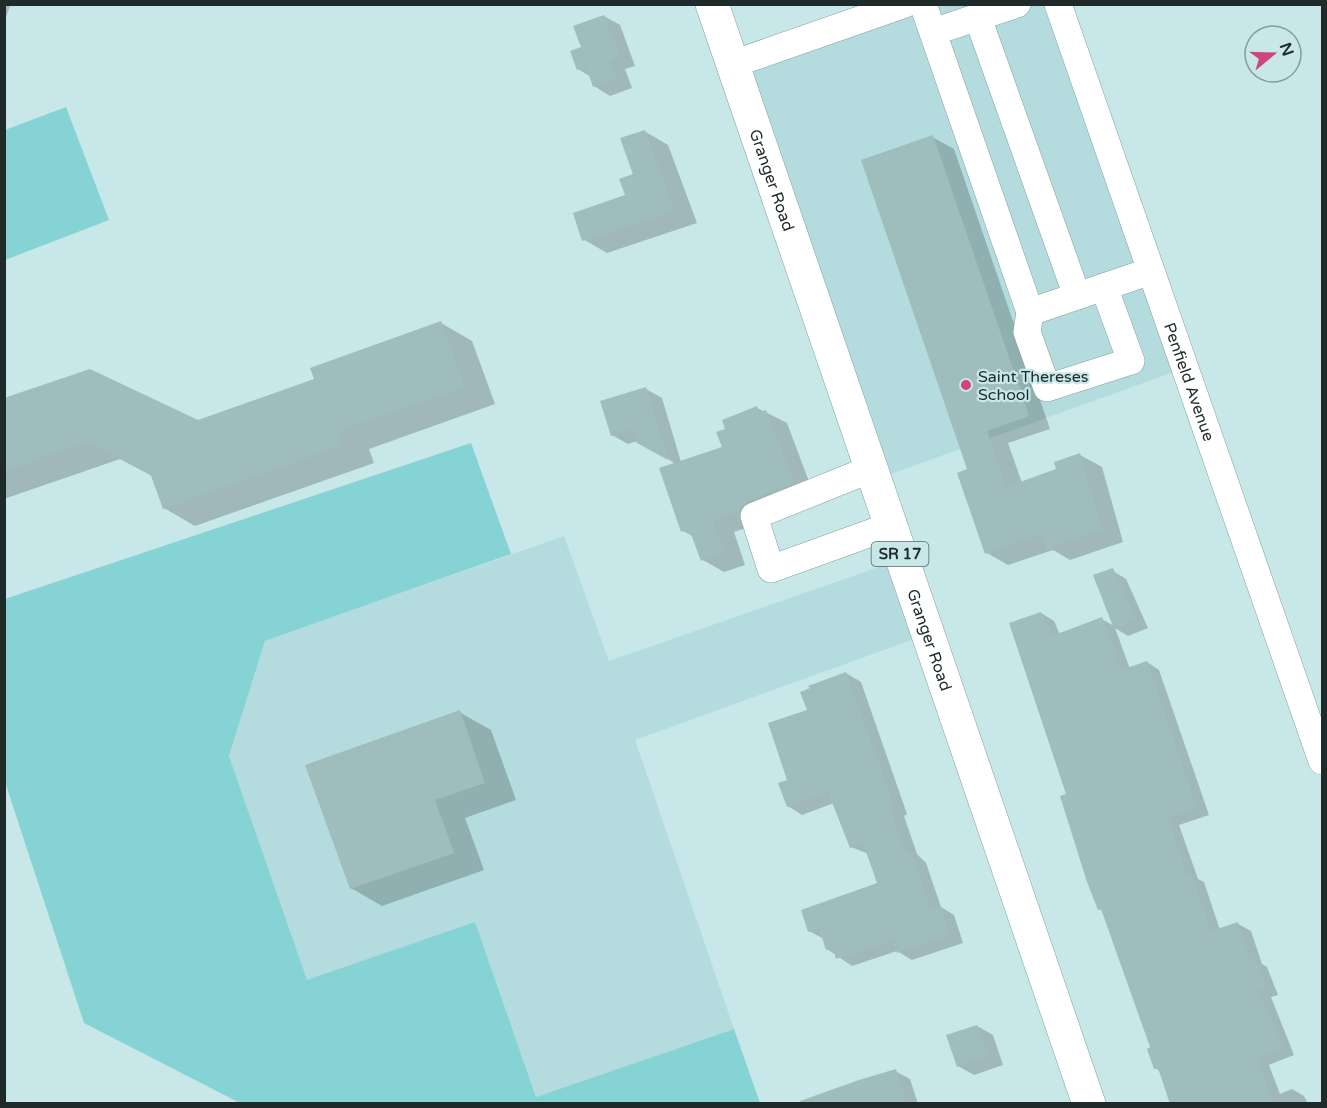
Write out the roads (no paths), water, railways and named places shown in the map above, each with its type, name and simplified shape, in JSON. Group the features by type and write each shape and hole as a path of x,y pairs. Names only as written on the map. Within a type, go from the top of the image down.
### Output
{"main road":[{"name":"Granger Road","path":"712,4 1089,1104"}],"street":[{"path":"733,64 904,4"},
{"path":"923,4 1030,312 1027,332 1047,388 1131,361 1104,287"},
{"path":"933,32 1017,4"},
{"name":"Penfield Avenue","path":"1058,4 1323,761"},
{"path":"978,18 1077,296"},
{"path":"1030,312 1151,271"},
{"path":"871,470 754,516 771,569 890,526"}],"place":[{"name":"Saint Thereses School","path":"966,385"}]}
